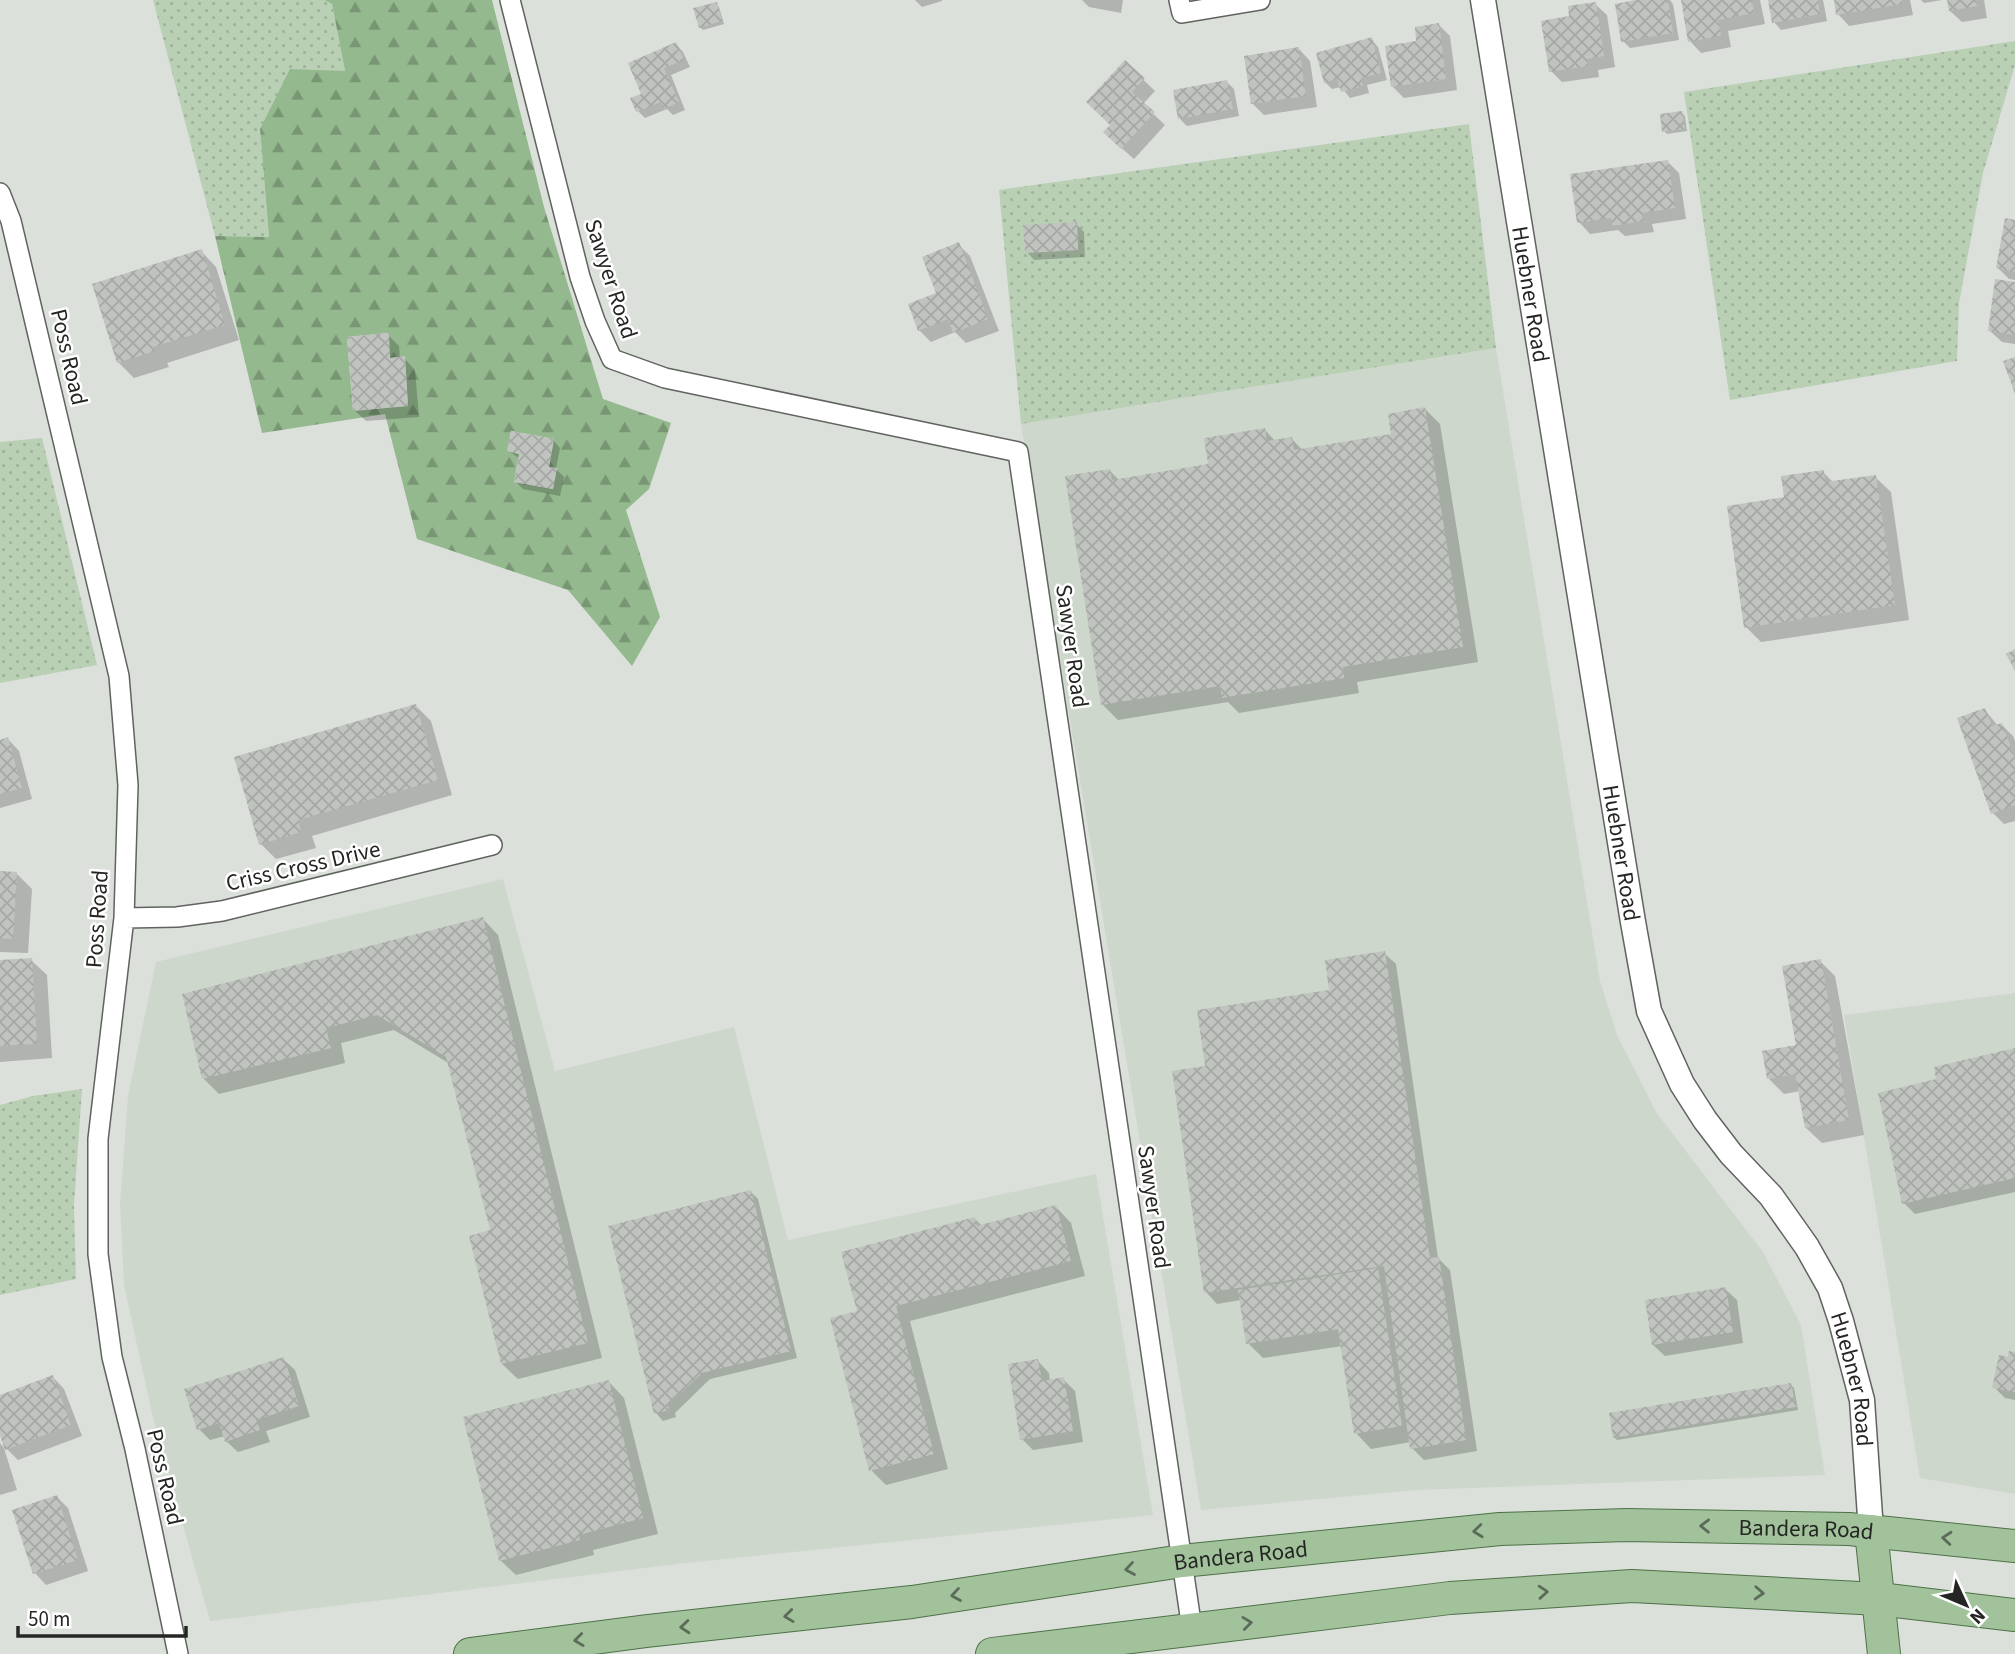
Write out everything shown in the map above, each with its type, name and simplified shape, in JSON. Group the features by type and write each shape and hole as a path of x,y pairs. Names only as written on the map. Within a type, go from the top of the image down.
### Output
{"main road":[{"name":"Bandera Road","path":"470,1654 648,1642 1182,1561 1500,1529 1627,1525 1871,1531 2015,1546"},
{"name":"Huebner Road","path":"1871,1531 1884,1654"},
{"path":"992,1654 1058,1650 1192,1629 1450,1598 1632,1586 1879,1599 2015,1615"}],"street":[{"name":"Sawyer Road","path":"510,0 580,277 612,359 665,378 1018,452 1192,1629"},
{"path":"1181,6 1260,0"},
{"name":"Huebner Road","path":"1483,0 1634,934 1649,1011 1682,1084 1704,1120 1731,1154 1771,1196 1807,1247 1830,1288 1842,1321 1862,1400 1871,1531"},
{"name":"Poss Road","path":"0,193 11,221 119,676 128,785 124,918 99,1139 98,1254 113,1357 178,1654"},
{"name":"Criss Cross Drive","path":"124,918 177,917 222,911 492,845"}],"shaded area":[{"path":"1496,348 1600,981 1617,1035 1656,1112 1763,1252 1801,1325 1825,1475 1417,1490 1201,1510 1021,424"},
{"path":"503,879 555,1071 734,1027 788,1240 1096,1174 1153,1515 677,1564 210,1621 153,1418 124,1285 120,1204 128,1096 156,962"},
{"path":"2015,993 2015,1494 1920,1478 1844,1015"}],"green space":[{"path":"153,0 324,0 332,4 345,71 260,129 269,237 215,236"},
{"path":"324,0 492,0 544,207 603,399 671,423 649,489 626,510 660,617 632,666 568,590 417,539 385,414 262,433 215,236 269,237 260,129 290,69 345,71 332,4","holes":["388,333 390,358 405,357 408,406 353,411 347,337","511,431 554,439 549,467 557,468 553,489 514,482 519,454 507,451"]},
{"path":"2015,41 2015,65 1983,173 1959,303 1957,361 1730,400 1684,92"},
{"path":"1469,124 1496,348 1021,424 999,190","holes":["1077,223 1078,250 1025,253 1024,226"]},
{"path":"42,438 97,665 0,683 0,442"},
{"path":"82,1089 74,1205 76,1279 0,1295 0,1105 33,1096"}],"building":[{"path":"1635,0 1668,0 1673,33 1621,42 1615,4"},
{"path":"1681,0 1752,0 1754,13 1718,20 1721,36 1688,42"},
{"path":"1768,0 1818,0 1820,14 1772,23"},
{"path":"1834,0 1902,0 1902,4 1836,15"},
{"path":"1947,0 1976,0 1977,6 1949,11"},
{"path":"717,2 722,21 699,28 693,8"},
{"path":"1596,2 1604,56 1587,59 1588,66 1549,72 1541,21 1569,16 1568,6"},
{"path":"1439,23 1446,79 1391,87 1385,46 1416,41 1415,27"},
{"path":"1372,37 1381,73 1361,78 1363,86 1341,92 1337,79 1324,83 1316,53"},
{"path":"676,42 684,60 664,68 679,102 664,109 661,102 636,112 630,98 641,94 628,63"},
{"path":"1299,47 1306,96 1251,104 1244,56"},
{"path":"1125,60 1145,78 1132,92 1155,112 1121,149 1103,132 1110,125 1086,102"},
{"path":"1227,80 1233,109 1178,119 1173,90"},
{"path":"1682,111 1685,129 1662,132 1660,114"},
{"path":"1668,160 1675,208 1642,213 1643,221 1612,226 1611,218 1577,223 1570,174"},
{"path":"2005,218 2015,220 2015,272 1996,268"},
{"path":"1077,222 1078,250 1025,253 1023,225"},
{"path":"959,242 988,319 953,333 948,319 918,331 908,304 936,293 922,257"},
{"path":"202,249 225,325 153,347 155,351 117,363 92,284"},
{"path":"1995,279 2015,282 2015,335 1988,331"},
{"path":"389,333 390,358 405,356 408,406 353,411 347,337"},
{"path":"2015,357 2015,394 2003,361"},
{"path":"1425,407 1463,647 1343,667 1344,678 1222,698 1220,686 1101,705 1065,476 1110,469 1112,480 1208,464 1204,438 1265,428 1267,441 1292,437 1294,450 1391,434 1388,414"},
{"path":"511,431 554,439 549,467 557,468 553,489 514,482 519,454 507,451"},
{"path":"1824,470 1825,482 1876,475 1895,605 1744,628 1727,506 1784,497 1781,476"},
{"path":"2015,649 2015,671 2006,654"},
{"path":"416,704 438,780 298,820 301,832 259,845 234,757"},
{"path":"1985,708 1992,726 2002,723 2015,758 2015,805 1991,814 1957,718"},
{"path":"8,737 22,788 0,794 0,740"},
{"path":"0,871 17,872 13,939 0,938"},
{"path":"483,917 588,1343 501,1364 469,1236 490,1230 446,1057 377,1015 326,1028 331,1048 202,1079 182,994"},
{"path":"1385,951 1430,1258 1439,1257 1466,1440 1410,1449 1384,1266 1204,1293 1172,1071 1205,1066 1197,1010 1329,990 1325,960"},
{"path":"32,958 37,1044 0,1046 0,960"},
{"path":"1821,959 1849,1120 1805,1128 1795,1074 1767,1079 1762,1051 1796,1045 1782,966"},
{"path":"2015,1048 2015,1178 1902,1204 1878,1093 1936,1079 1934,1067"},
{"path":"751,1190 791,1351 702,1373 668,1405 669,1410 654,1414 608,1226"},
{"path":"1056,1205 1071,1261 896,1306 934,1454 869,1471 830,1318 857,1311 841,1252 975,1217 977,1226"},
{"path":"1378,1268 1402,1426 1354,1434 1338,1329 1246,1344 1238,1290"},
{"path":"1726,1287 1733,1332 1652,1345 1645,1300"},
{"path":"2009,1351 2015,1352 2015,1392 1992,1388 1999,1355 2008,1357"},
{"path":"284,1357 299,1406 256,1420 260,1430 225,1442 219,1423 197,1430 184,1389"},
{"path":"1038,1359 1042,1381 1064,1377 1073,1431 1020,1440 1008,1364"},
{"path":"53,1375 71,1425 5,1450 0,1436 0,1395"},
{"path":"609,1380 643,1518 579,1535 580,1540 499,1561 463,1417"},
{"path":"1791,1383 1796,1407 1613,1438 1609,1413"},
{"path":"57,1495 78,1560 33,1574 12,1510"}]}
